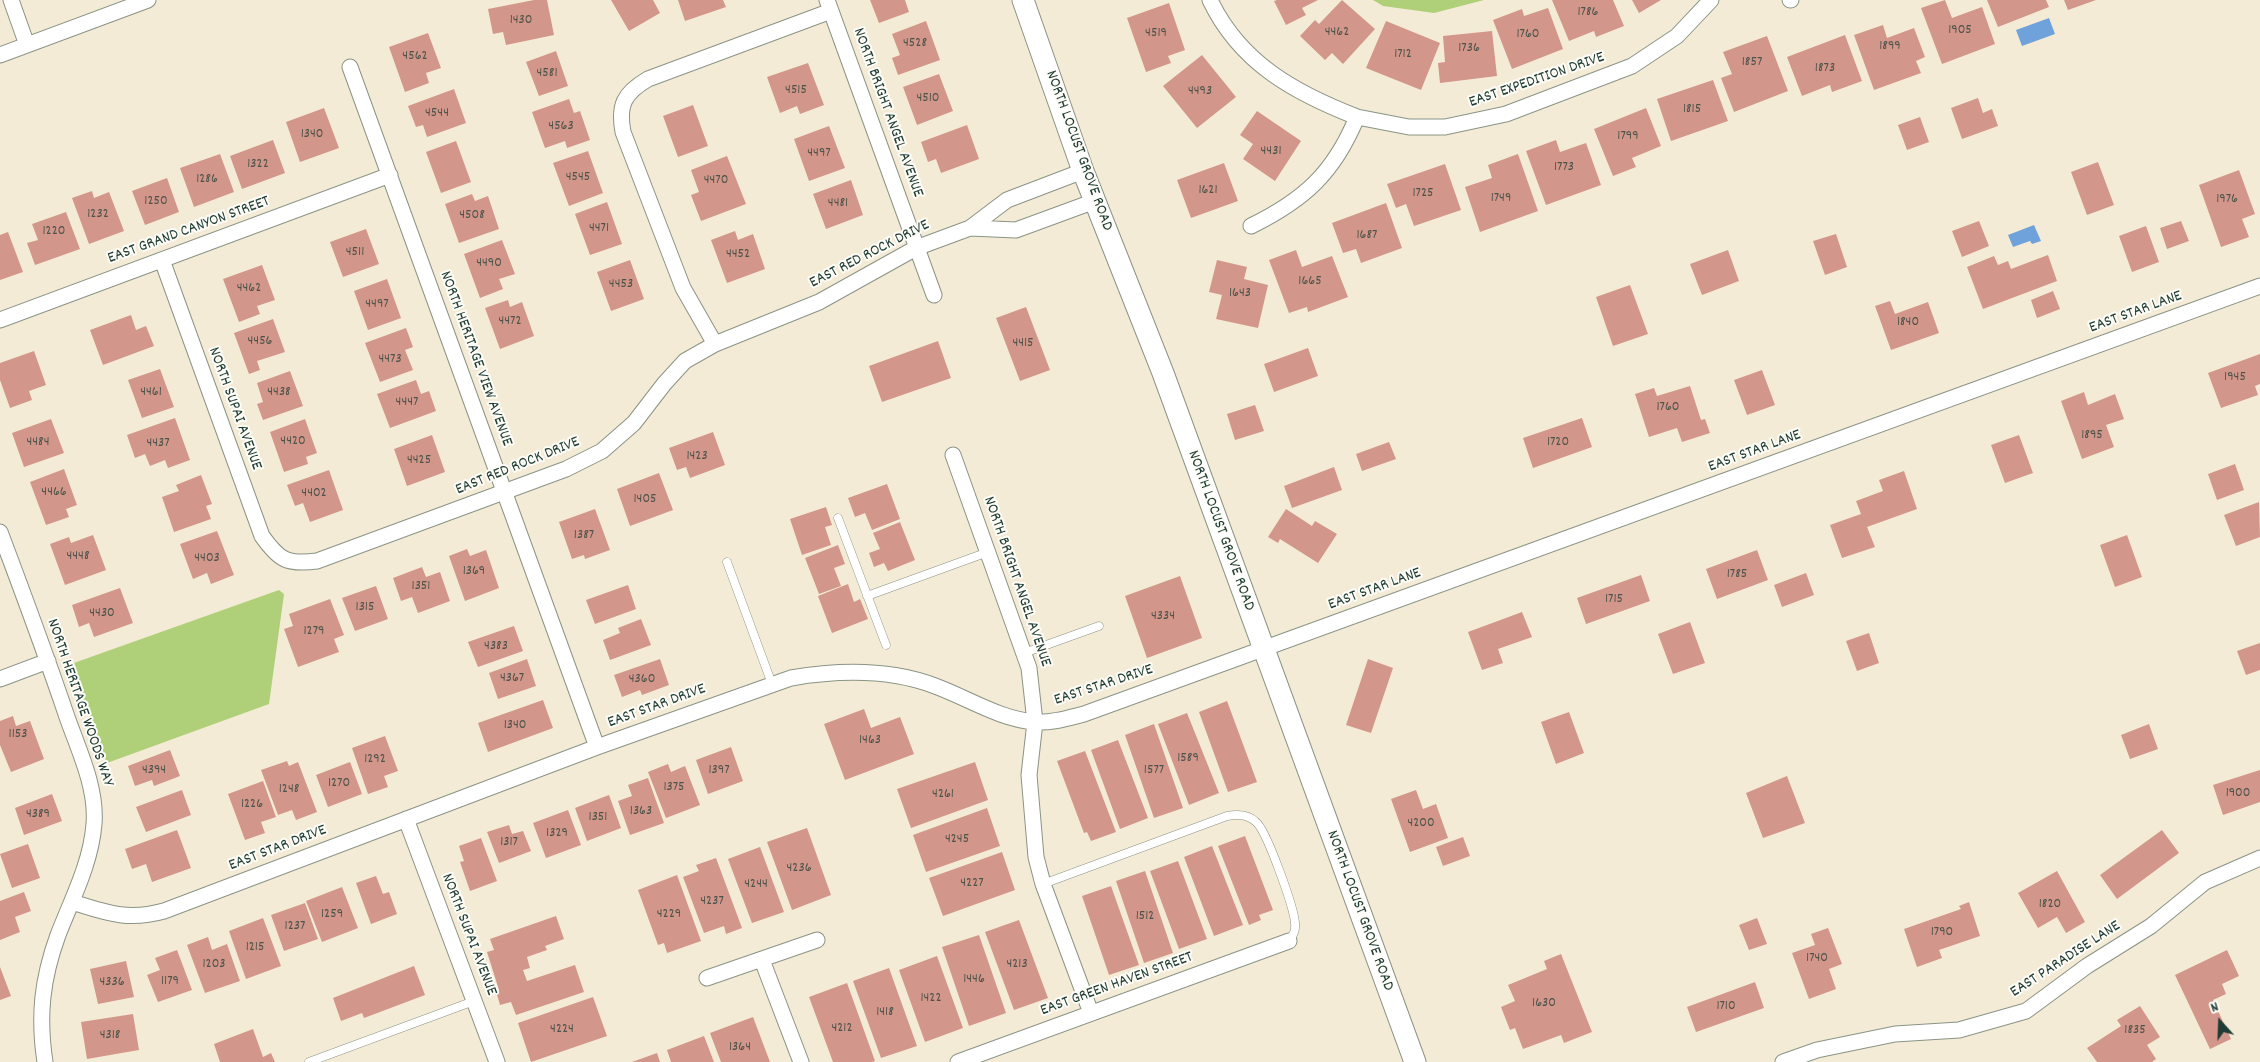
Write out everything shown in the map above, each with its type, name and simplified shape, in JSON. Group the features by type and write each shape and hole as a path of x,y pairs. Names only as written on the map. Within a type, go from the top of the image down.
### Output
{"main road":[{"name":"NORTH LOCUST GROVE ROAD","path":"1023,0 1083,171 1164,373 1263,650 1415,1062"}],"street":[{"path":"11,0 28,45"},
{"path":"0,55 148,0"},
{"name":"EAST EXPEDITION DRIVE","path":"1210,0 1223,23 1234,37 1256,61 1279,80 1320,103 1357,117 1408,127 1445,127 1506,114 1632,66 1677,36 1711,0"},
{"path":"715,344 683,288 672,261 623,132 620,116 622,106 628,94 648,79 829,5"},
{"name":"NORTH BRIGHT ANGEL AVENUE","path":"829,5 934,295"},
{"name":"NORTH HERITAGE VIEW AVENUE","path":"350,67 598,747"},
{"path":"1251,226 1279,212 1308,190 1326,172 1346,144 1357,117"},
{"name":"EAST RED ROCK DRIVE","path":"287,562 317,561 566,469 602,450 634,423 664,384 685,361 715,344 819,302 916,248 970,228 1007,200 1083,171"},
{"name":"EAST GRAND CANYON STREET","path":"0,320 390,175"},
{"name":"EAST RED ROCK DRIVE","path":"970,228 1016,230 1095,201"},
{"name":"NORTH SUPAI AVENUE","path":"162,260 262,536 273,551 287,562"},
{"name":"EAST STAR LANE","path":"1263,650 2260,286"},
{"name":"NORTH BRIGHT ANGEL AVENUE","path":"953,455 1029,668 1035,722 1029,776 1036,857 1091,1013"},
{"name":"NORTH HERITAGE WOODS WAY","path":"0,532 48,661 93,798 94,822 90,851 58,936 46,976 40,1010 44,1062"},
{"name":"EAST STAR DRIVE","path":"72,902 109,914 143,917 772,684 815,674 892,675 934,685 991,711 1035,722 1058,721 1084,714 1263,650"},
{"path":"0,679 48,661"},
{"name":"NORTH SUPAI AVENUE","path":"406,820 497,1062"},
{"name":"EAST PARADISE LANE","path":"1783,1062 1817,1050 1895,1034 1959,1030 2026,1011 2087,966 2151,926 2205,882 2260,858"},
{"path":"708,978 817,940"},
{"name":"EAST GREEN HAVEN STREET","path":"958,1062 1289,941"},
{"path":"762,960 801,1062"}],"lane":[{"path":"838,518 886,645"},
{"path":"868,596 988,552"},
{"path":"728,562 772,684"},
{"path":"1024,653 1099,626"},
{"path":"1044,884 1227,816 1242,815 1256,821 1266,836 1295,918 1294,933 1289,941"},
{"path":"309,1062 474,1001"}],"green space":[{"path":"1373,0 1484,0 1434,13 1383,6"},
{"path":"279,590 284,594 269,704 107,763 71,664"}],"water":[{"path":"2049,18 2055,34 2022,46 2016,30"},
{"path":"2034,225 2041,241 2032,244 2030,241 2013,247 2008,235"}],"building":[{"path":"534,0 547,0 554,35 506,45 503,32 493,34 488,9"},
{"path":"611,0 653,0 660,13 629,31"},
{"path":"678,0 723,0 726,7 685,21"},
{"path":"870,0 905,0 909,12 879,23"},
{"path":"1318,0 1302,8 1306,15 1286,25 1274,1"},
{"path":"1342,0 1375,29 1343,64 1332,53 1325,60 1300,36 1315,20 1319,24"},
{"path":"1552,0 1613,0 1624,26 1596,37 1594,31 1569,41"},
{"path":"1632,0 1661,0 1639,13"},
{"path":"1945,0 1952,18 1982,7 1995,44 1942,64 1921,8"},
{"path":"1987,0 2046,0 2049,7 1998,27"},
{"path":"2064,0 2096,0 2068,10"},
{"path":"1169,3 1185,50 1168,56 1171,63 1146,72 1127,18"},
{"path":"1548,8 1563,49 1512,69 1493,20 1522,9 1524,16"},
{"path":"926,21 940,60 898,75 892,58 900,55 892,34"},
{"path":"1386,21 1440,43 1421,90 1366,68"},
{"path":"1883,25 1887,38 1914,28 1925,57 1916,61 1921,73 1874,90 1854,35"},
{"path":"1492,31 1497,76 1440,83 1438,63 1445,62 1443,36"},
{"path":"428,33 441,68 426,73 429,83 405,92 389,47"},
{"path":"1845,35 1862,81 1832,92 1830,85 1802,96 1787,57"},
{"path":"1767,36 1788,91 1734,112 1721,78 1732,74 1723,52"},
{"path":"556,51 568,86 539,96 526,62"},
{"path":"1202,55 1236,97 1197,128 1163,86"},
{"path":"808,63 824,105 800,114 797,106 780,113 767,77"},
{"path":"939,74 953,111 917,125 903,87"},
{"path":"1713,80 1728,121 1671,141 1657,99"},
{"path":"454,89 466,123 427,137 423,125 416,127 408,106"},
{"path":"1978,98 1983,113 1992,109 1998,126 1962,139 1951,108"},
{"path":"569,99 574,113 580,111 590,140 567,148 565,141 545,148 532,112"},
{"path":"693,105 708,146 678,157 663,116"},
{"path":"324,108 339,148 300,162 286,122"},
{"path":"1646,108 1661,146 1632,158 1636,167 1613,176 1594,129"},
{"path":"1257,111 1301,141 1275,181 1243,159 1253,144 1240,135"},
{"path":"1920,117 1929,142 1907,150 1898,125"},
{"path":"967,125 979,159 941,173 936,159 928,162 921,142"},
{"path":"829,126 845,168 809,181 794,139"},
{"path":"273,140 285,173 242,189 230,156"},
{"path":"1556,140 1560,152 1586,143 1601,185 1546,205 1526,151"},
{"path":"456,141 471,182 441,193 426,152"},
{"path":"588,151 603,193 569,206 553,163"},
{"path":"220,154 234,192 194,207 180,168"},
{"path":"1518,154 1538,211 1480,232 1465,187 1492,178 1488,165"},
{"path":"727,156 746,204 701,221 691,195 699,192 691,170"},
{"path":"2098,162 2114,205 2087,215 2071,172"},
{"path":"1224,163 1238,201 1191,218 1177,180"},
{"path":"1445,164 1461,210 1414,226 1406,204 1396,208 1387,184"},
{"path":"2239,170 2255,214 2242,219 2249,237 2221,247 2199,185"},
{"path":"167,178 179,212 145,225 132,191"},
{"path":"851,180 863,215 826,229 813,194"},
{"path":"92,191 94,198 109,192 124,231 89,244 72,198"},
{"path":"472,194 475,201 488,196 499,229 459,243 445,204"},
{"path":"607,202 622,244 590,255 575,214"},
{"path":"1386,203 1402,248 1361,263 1356,249 1343,253 1332,223"},
{"path":"66,212 80,249 35,265 27,243 38,240 32,224"},
{"path":"1979,221 1989,246 1962,257 1952,231"},
{"path":"2181,221 2189,241 2167,249 2160,228"},
{"path":"2146,226 2159,262 2132,272 2119,236"},
{"path":"366,229 379,264 343,277 330,242"},
{"path":"735,231 738,240 753,234 765,269 727,283 711,240"},
{"path":"8,232 23,272 0,280 0,235"},
{"path":"1836,234 1847,267 1825,275 1813,241"},
{"path":"502,240 515,274 499,279 503,289 480,298 464,254"},
{"path":"1296,250 1302,267 1332,256 1348,297 1308,312 1307,307 1289,313 1269,260"},
{"path":"1728,250 1739,281 1702,295 1690,264"},
{"path":"2048,255 2057,281 1983,309 1967,267 1994,256 1998,265 2008,261 2011,269"},
{"path":"630,260 644,299 611,311 597,272"},
{"path":"1217,260 1247,267 1244,279 1268,285 1258,328 1216,319 1222,295 1209,292"},
{"path":"262,265 275,300 257,306 260,314 239,322 223,279"},
{"path":"387,279 401,318 368,330 354,291"},
{"path":"1630,285 1648,334 1613,346 1596,297"},
{"path":"2053,291 2060,309 2037,318 2031,300"},
{"path":"508,300 510,307 522,302 534,336 500,349 485,308"},
{"path":"1890,301 1895,314 1928,302 1939,333 1891,350 1875,306"},
{"path":"1026,307 1050,370 1020,381 996,318"},
{"path":"131,315 136,330 146,326 154,346 103,365 90,330"},
{"path":"273,319 285,352 257,361 260,370 249,374 234,333"},
{"path":"406,328 413,347 405,350 413,370 380,382 365,343"},
{"path":"938,341 951,378 882,402 869,366"},
{"path":"1308,348 1318,376 1274,392 1264,364"},
{"path":"34,351 46,385 29,391 32,400 10,408 0,380 0,363"},
{"path":"2260,354 2260,384 2255,386 2258,395 2221,408 2208,373"},
{"path":"160,369 174,407 142,418 128,380"},
{"path":"1762,370 1775,405 1747,415 1734,380"},
{"path":"290,371 303,406 263,420 257,404 263,402 257,383"},
{"path":"416,380 421,394 429,391 436,411 390,428 377,394"},
{"path":"1690,386 1701,420 1705,419 1710,433 1682,442 1677,428 1649,437 1635,394 1654,388 1657,396"},
{"path":"2084,392 2088,405 2115,394 2124,419 2106,425 2114,447 2082,459 2061,401"},
{"path":"1255,405 1264,431 1235,440 1227,414"},
{"path":"175,418 190,460 168,468 165,460 150,466 145,454 135,458 127,435"},
{"path":"1582,418 1592,447 1533,468 1523,438"},
{"path":"51,419 64,453 24,467 12,433"},
{"path":"305,419 317,453 306,457 308,464 284,472 270,432"},
{"path":"713,432 725,465 690,478 686,467 677,470 669,448"},
{"path":"432,435 445,472 407,486 394,449"},
{"path":"2019,435 2033,473 2005,483 1991,445"},
{"path":"1389,442 1396,459 1362,471 1356,454"},
{"path":"2235,464 2244,490 2217,500 2208,474"},
{"path":"1334,467 1342,490 1292,508 1284,486"},
{"path":"64,469 77,505 66,509 69,517 46,525 30,482"},
{"path":"329,470 343,510 310,522 303,503 295,506 287,485"},
{"path":"1904,471 1917,509 1867,527 1875,547 1842,558 1830,525 1861,514 1856,501 1883,491 1879,480"},
{"path":"659,473 673,510 630,526 617,489"},
{"path":"201,475 212,504 206,506 211,519 174,532 162,497 179,491 176,485"},
{"path":"887,484 900,519 872,530 865,513 855,517 848,498"},
{"path":"2259,502 2260,537 2236,546 2224,515"},
{"path":"826,507 832,525 825,527 831,545 802,555 790,519"},
{"path":"595,509 610,550 585,559 584,555 572,559 559,522"},
{"path":"1286,509 1312,526 1315,521 1337,534 1318,563 1280,539 1278,543 1268,537"},
{"path":"900,522 915,560 888,571 884,563 874,567 869,553 880,549 873,533"},
{"path":"217,531 234,575 211,584 207,573 193,579 180,544"},
{"path":"93,535 106,570 65,585 50,544 69,537 71,543"},
{"path":"2127,535 2142,577 2115,587 2100,545"},
{"path":"838,545 845,564 834,568 841,586 819,594 805,558"},
{"path":"467,549 470,556 486,550 499,588 465,601 449,556"},
{"path":"1757,550 1768,580 1717,599 1706,569"},
{"path":"422,567 426,577 440,572 450,601 418,613 412,597 401,601 393,578"},
{"path":"1806,573 1814,595 1782,607 1774,585"},
{"path":"1641,575 1650,601 1586,624 1577,598"},
{"path":"1180,576 1202,638 1147,658 1125,596"},
{"path":"848,584 854,602 860,599 868,619 832,633 818,596"},
{"path":"628,585 636,609 595,624 586,600"},
{"path":"376,586 388,619 355,631 342,598"},
{"path":"120,588 133,623 94,637 89,623 79,627 72,605"},
{"path":"330,599 344,635 334,639 339,652 298,667 284,629 293,626 289,614"},
{"path":"1522,612 1532,637 1498,649 1503,663 1482,670 1468,632"},
{"path":"641,619 651,645 610,660 603,640 620,633 618,628"},
{"path":"1690,622 1705,663 1673,674 1658,634"},
{"path":"514,626 523,651 478,667 468,642"},
{"path":"1869,633 1879,663 1857,671 1846,641"},
{"path":"2260,643 2260,670 2246,675 2237,651"},
{"path":"527,659 536,686 498,699 489,673"},
{"path":"660,659 669,685 642,695 640,690 622,697 614,675"},
{"path":"1368,659 1393,668 1371,733 1346,725"},
{"path":"543,700 553,728 488,752 478,723"},
{"path":"1227,701 1257,782 1228,792 1199,712"},
{"path":"864,709 871,728 900,717 914,754 845,780 824,724"},
{"path":"1569,712 1584,753 1556,764 1541,722"},
{"path":"1187,713 1219,793 1189,805 1158,724"},
{"path":"13,716 16,726 30,721 44,759 11,772 0,745 0,721"},
{"path":"1154,724 1183,808 1154,818 1125,735"},
{"path":"2149,724 2158,749 2130,759 2121,735"},
{"path":"385,736 398,771 384,776 388,787 368,794 352,748"},
{"path":"1118,740 1148,818 1120,829 1091,750"},
{"path":"731,747 743,781 708,794 696,760"},
{"path":"170,750 180,776 154,786 152,780 135,786 128,766"},
{"path":"1085,751 1116,832 1091,841 1087,832 1084,833 1057,761"},
{"path":"287,761 289,766 298,762 317,812 296,820 292,810 278,815 261,770"},
{"path":"350,762 362,794 328,807 316,775"},
{"path":"975,762 988,800 911,828 897,789"},
{"path":"668,764 671,772 685,766 700,805 666,818 648,772"},
{"path":"2260,770 2260,802 2223,815 2213,785"},
{"path":"1787,776 1805,823 1763,838 1746,793"},
{"path":"648,778 664,823 630,835 618,801 632,796 628,785"},
{"path":"263,781 276,817 261,822 265,833 245,840 228,794"},
{"path":"182,790 191,815 146,832 136,807"},
{"path":"1416,790 1423,809 1436,804 1448,838 1410,852 1391,799"},
{"path":"52,794 62,821 24,835 15,808"},
{"path":"609,795 621,828 587,841 575,808"},
{"path":"987,808 1000,846 926,872 913,835"},
{"path":"568,810 581,845 546,858 533,823"},
{"path":"509,825 512,834 523,831 531,851 499,863 487,832"},
{"path":"807,828 831,895 792,910 767,842"},
{"path":"177,830 191,868 152,882 146,864 132,869 125,849"},
{"path":"2162,830 2179,853 2117,899 2100,875"},
{"path":"1245,836 1273,910 1259,915 1261,920 1249,925 1218,846"},
{"path":"1463,837 1470,856 1443,866 1436,847"},
{"path":"481,838 497,881 470,891 460,862 464,861 459,846"},
{"path":"28,844 40,878 12,888 0,854"},
{"path":"1212,846 1243,925 1214,936 1184,857"},
{"path":"760,847 784,912 752,923 728,859"},
{"path":"1002,852 1015,890 943,916 929,878"},
{"path":"716,858 742,928 726,934 724,926 704,933 683,877 699,871 696,865"},
{"path":"1178,861 1207,939 1179,949 1150,871"},
{"path":"1145,871 1173,953 1144,963 1116,881"},
{"path":"2057,871 2085,922 2066,933 2057,917 2038,928 2018,893"},
{"path":"677,875 701,941 667,953 664,943 658,945 638,890"},
{"path":"376,876 383,894 389,892 397,914 371,924 356,883"},
{"path":"1111,886 1139,965 1109,975 1082,896"},
{"path":"342,887 358,928 322,942 306,901"},
{"path":"24,892 31,911 15,917 20,932 0,940 0,901"},
{"path":"1969,902 1980,936 1939,950 1942,958 1917,967 1904,929 1961,909 1959,906"},
{"path":"305,903 318,939 284,951 271,915"},
{"path":"556,916 564,939 545,946 547,950 527,957 530,968 523,970 527,981 575,965 584,992 516,1015 511,1002 500,1005 496,991 499,990 487,952 494,950 490,939"},
{"path":"263,918 281,966 246,979 229,931"},
{"path":"1757,918 1767,944 1749,950 1739,925"},
{"path":"1019,920 1048,998 1014,1010 985,932"},
{"path":"1828,928 1842,964 1829,969 1836,989 1809,999 1792,953 1815,945 1811,934"},
{"path":"979,935 1006,1013 969,1026 942,947"},
{"path":"208,937 212,950 227,944 240,981 205,993 187,945"},
{"path":"177,950 192,990 158,1002 147,975 160,970 155,958"},
{"path":"2227,950 2239,976 2222,984 2226,994 2213,1000 2231,1039 2210,1049 2175,975"},
{"path":"1561,954 1592,1032 1564,1043 1561,1035 1523,1049 1515,1028 1510,1030 1501,1007 1515,1001 1508,985 1547,969 1544,961"},
{"path":"937,956 963,1028 925,1042 899,970"},
{"path":"126,961 134,997 98,1004 90,969"},
{"path":"414,966 425,995 364,1018 362,1013 341,1021 333,998"},
{"path":"0,967 11,996 0,1000"},
{"path":"889,968 917,1046 881,1058 853,981"},
{"path":"1755,982 1764,1008 1696,1032 1687,1007"},
{"path":"847,983 875,1061 833,1062 809,997"},
{"path":"593,997 607,1036 531,1062 518,1023"},
{"path":"2140,1006 2160,1037 2147,1045 2156,1059 2152,1062 2097,1062 2087,1048 2121,1026 2117,1020"},
{"path":"133,1014 139,1050 87,1059 81,1022"},
{"path":"753,1017 770,1062 721,1062 710,1033"},
{"path":"253,1029 263,1057 271,1053 275,1062 220,1062 214,1044"},
{"path":"704,1036 714,1062 671,1062 667,1050"},
{"path":"657,1053 660,1062 632,1062"}]}
